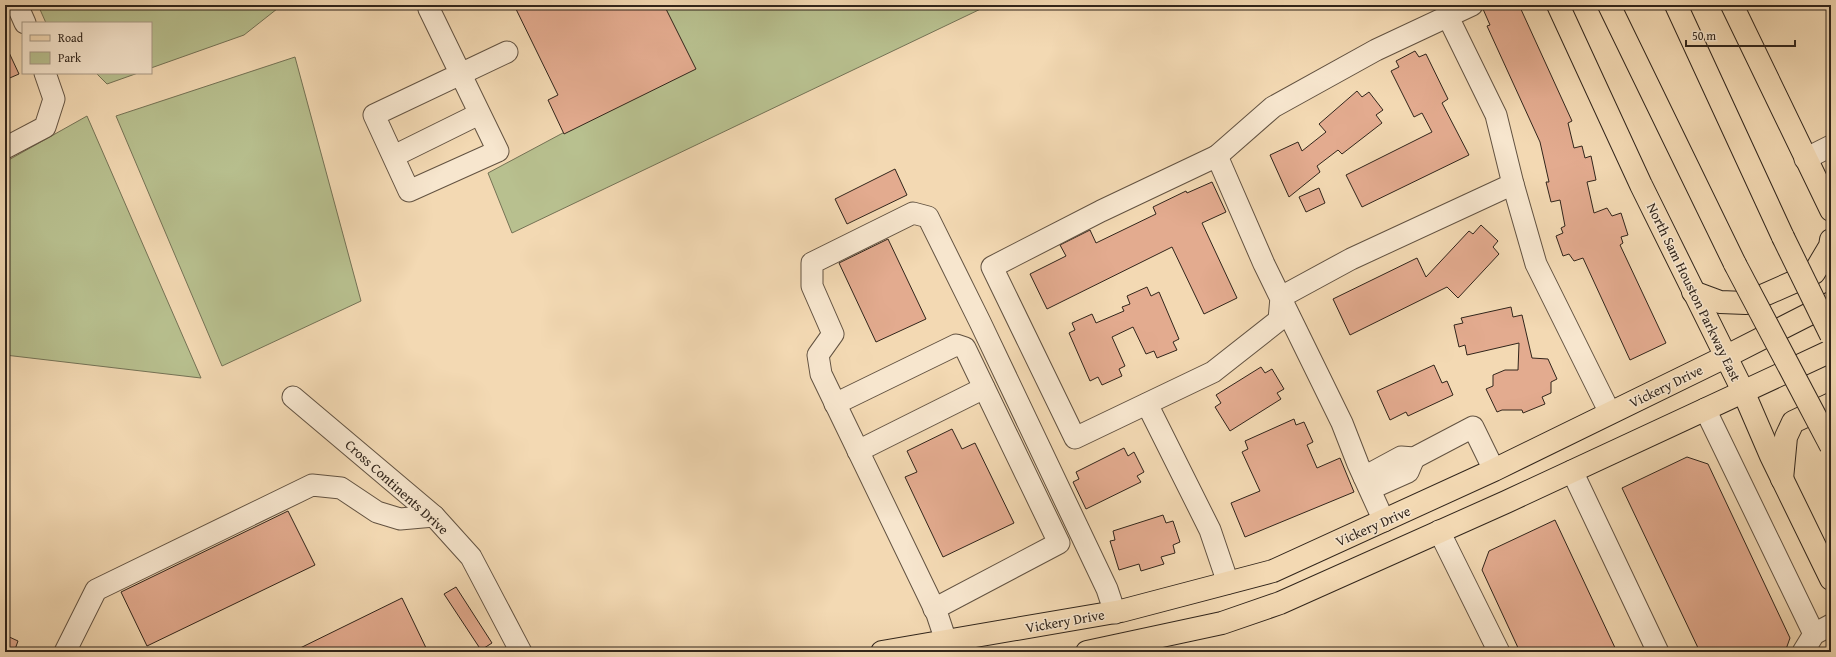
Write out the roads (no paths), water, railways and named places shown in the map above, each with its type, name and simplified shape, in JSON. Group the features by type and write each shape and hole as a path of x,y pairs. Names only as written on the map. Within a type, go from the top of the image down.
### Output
{"main road":[{"name":"North Sam Houston Parkway East","path":"1558,5 1641,185 1743,391 1782,479 1831,579"},
{"path":"1609,5 1735,264 1831,446"},
{"path":"1676,5 1783,238 1831,334"},
{"path":"1732,5 1805,159 1831,210"},
{"path":"1693,292 1720,302 1746,303 1814,273 1830,246 1831,240"},
{"name":"Vickery Drive","path":"882,652 1118,612 1273,571 1494,470 1610,414 1831,303"},
{"path":"1086,652 1127,642 1222,623 1280,603 1506,502 1831,351"},
{"path":"1782,479 1786,437 1793,422 1831,404"},
{"path":"1494,470 1506,502"},
{"path":"1118,612 1127,642"}],"street":[{"path":"17,5 25,22"},
{"path":"428,5 460,73 498,151 409,191 374,115 460,73 507,52"},
{"path":"1281,297 1279,320 1213,372 1075,438 992,268 1101,211 1217,156 1273,107 1376,50 1472,5"},
{"path":"1448,17 1496,115 1513,184 1536,264 1610,414"},
{"path":"5,148 45,127 54,99 45,74"},
{"path":"394,156 480,114"},
{"path":"1805,159 1831,146"},
{"path":"1217,156 1242,216 1342,423 1384,521"},
{"path":"1281,297 1351,259 1513,184"},
{"path":"946,641 934,608 821,374 818,355 833,334 812,286 812,263 912,213 928,217 980,322 1118,612"},
{"path":"835,404 956,345 965,348 1059,543"},
{"path":"858,451 984,388"},
{"name":"Cross Continents Drive","path":"293,397 434,516 471,557 521,652"},
{"path":"1147,404 1210,530 1228,583"},
{"path":"1705,409 1823,630 1803,652"},
{"path":"1367,483 1408,472 1414,458 1474,427 1494,470"},
{"path":"1572,471 1658,652"},
{"path":"65,652 96,590 312,484 341,488 377,512 400,519 434,516"},
{"path":"1439,531 1499,652"},
{"path":"934,608 1080,532"}]}
